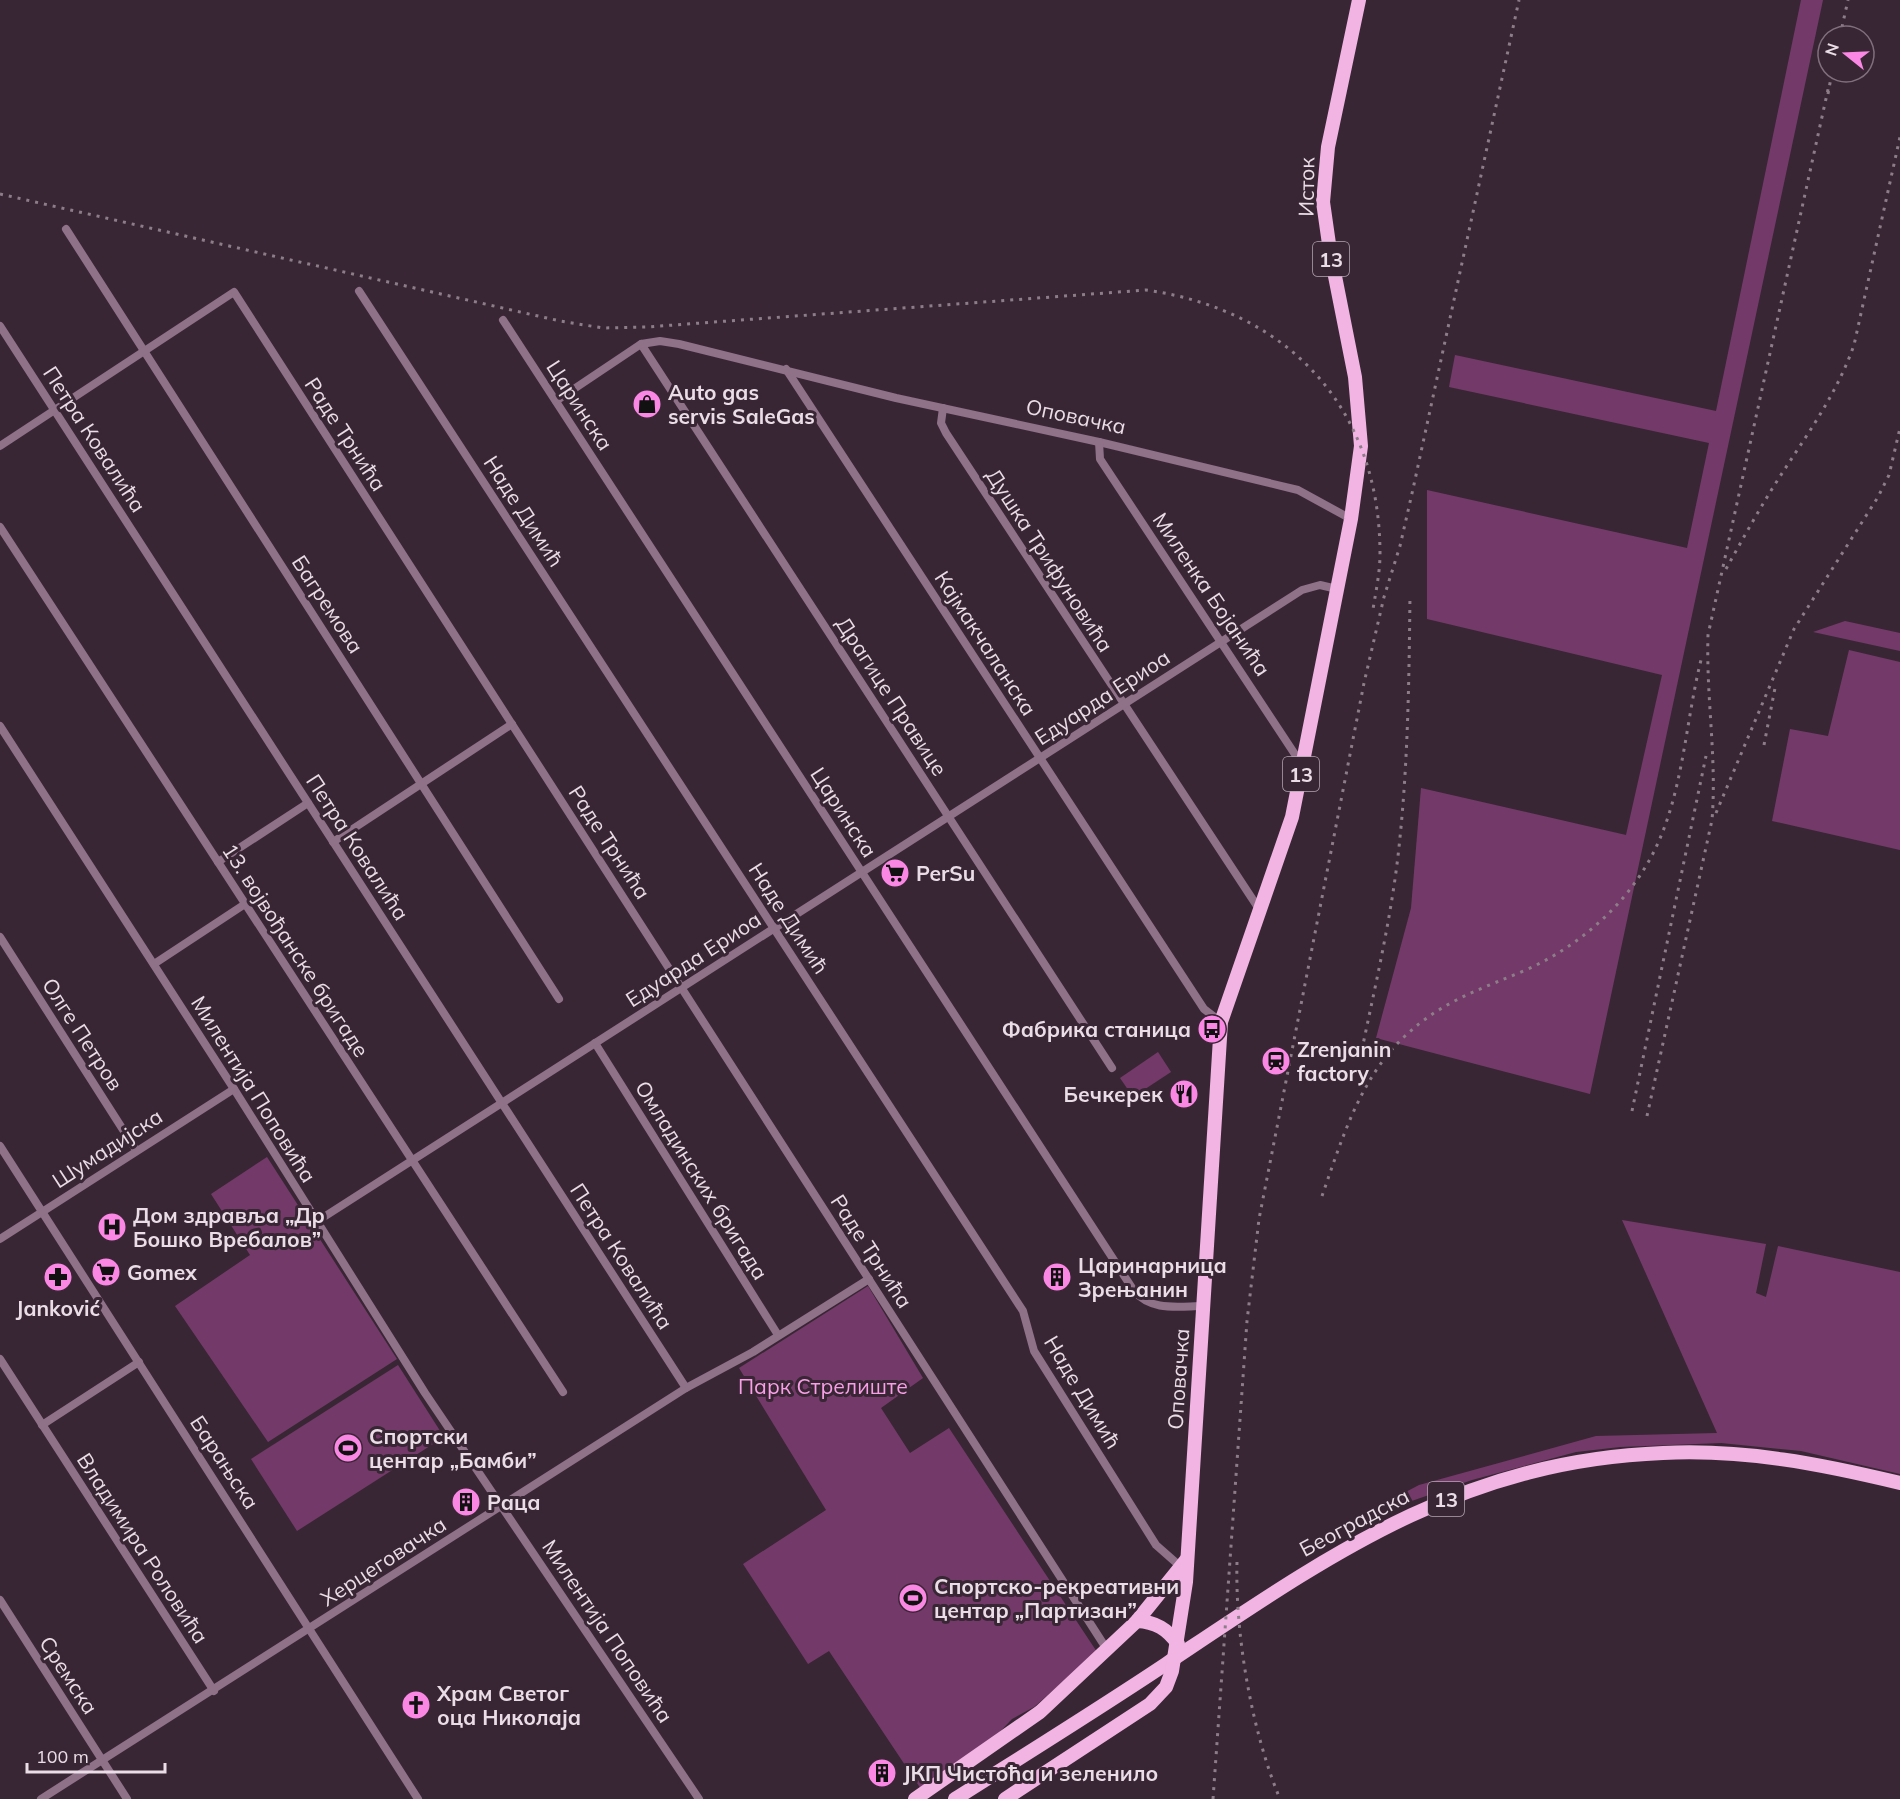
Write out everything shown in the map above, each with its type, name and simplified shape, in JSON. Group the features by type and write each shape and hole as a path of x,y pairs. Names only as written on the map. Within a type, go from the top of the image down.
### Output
{"main road":[{"name":"Исток","path":"1351,519 1361,446 1360,414 1323,202 1328,147 1359,0"},
{"name":"13","path":"1221,1022 1292,817 1351,519"},
{"name":"Оповачка","path":"1184,1563 1204,1306 1221,1022"},
{"name":"Београдска","path":"955,1799 1144,1679 1286,1584 1363,1537 1434,1504 1505,1479 1585,1461 1662,1453 1745,1454 1811,1462 1900,1483"},
{"name":"13","path":"1005,1799 1150,1704 1166,1686 1178,1644 1184,1563"},
{"path":"915,1799 1040,1712 1137,1621 1184,1563"},
{"path":"1137,1621 1157,1624 1178,1644"}],"street":[{"name":"Багремова","path":"66,229 559,999"},
{"name":"Наде Димић","path":"359,291 1023,1311 1034,1351 1156,1545 1184,1563"},
{"name":"Раде Трнића","path":"0,446 234,292 1107,1648"},
{"name":"Царинска","path":"503,320 1134,1291 1149,1304 1164,1307 1204,1306"},
{"name":"Петра Ковалића","path":"0,326 686,1389"},
{"name":"Оповачка","path":"641,344 660,341 679,344 1298,490 1351,519"},
{"path":"556,401 641,344"},
{"name":"Драгице Правице","path":"641,344 1112,1068"},
{"name":"Кајмакчаланска","path":"786,369 1204,1009 1221,1022"},
{"name":"Душка Трифуновића","path":"943,408 941,423 946,433 1259,909"},
{"name":"Миленка Бојанића","path":"1099,442 1101,459 1223,641 1302,765"},
{"name":"13. војвођанске бригаде","path":"0,527 563,1392"},
{"name":"Едуарда Ериоа","path":"316,1222 1302,590 1320,585 1337,589"},
{"path":"333,842 512,724"},
{"name":"Милентија Поповића","path":"0,726 154,963 469,1461 503,1506 699,1799"},
{"path":"218,862 308,803"},
{"path":"154,963 245,904"},
{"name":"Олге Петров","path":"0,937 136,1150"},
{"name":"Омладинских бригада","path":"595,1043 778,1335"},
{"name":"Шумадијска","path":"0,1239 234,1089"},
{"name":"Барањска","path":"0,1146 311,1628 418,1799"},
{"name":"Херцеговачка","path":"41,1799 686,1389 753,1352 869,1279"},
{"name":"Владимира Роловића","path":"0,1359 214,1691"},
{"path":"42,1425 139,1362"},
{"name":"Сремска","path":"0,1600 127,1799"}],"green space":[{"path":"1801,0 1823,0 1818,24 1816,24 1816,33 1590,1094 1376,1038 1411,908 1421,788 1626,835 1662,675 1427,619 1427,490 1687,548 1709,443 1449,387 1455,355 1716,411"},
{"path":"1845,621 1900,633 1900,651 1813,632"},
{"path":"1849,650 1900,662 1900,850 1772,821 1790,729 1828,736"},
{"path":"1158,1052 1171,1072 1133,1097 1120,1078"},
{"path":"267,1157 397,1359 268,1442 175,1306 250,1255 211,1194"},
{"path":"1622,1220 1766,1244 1756,1293 1766,1297 1778,1246 1900,1272 1900,1474 1801,1451 1721,1443 1620,1447 1576,1452 1472,1480 1403,1504 1400,1495 1419,1485 1596,1436 1717,1433"},
{"name":"Спортско-рекреативни центар „Партизан”","path":"868,1286 923,1378 881,1408 910,1453 949,1428 1097,1652 1034,1707 1012,1719 992,1740 921,1789 829,1651 808,1664 743,1564 826,1510 739,1368"},
{"name":"Спортски центар „Бамби”","path":"398,1365 444,1437 297,1531 251,1459"}],"railway":[{"path":"1213,1799 1247,1321 1259,1219 1364,683 1413,489 1519,0"},
{"path":"1843,24 1848,0"},
{"path":"1828,94 1830,84"},
{"path":"1647,1116 1712,820 1713,774 1708,635 1829,85"},
{"path":"1726,569 1766,499 1828,402 1846,365 1854,345 1900,137"},
{"path":"0,194 560,321 603,328 647,327 1146,290 1197,301 1242,319 1282,344 1316,375 1343,412 1363,454 1376,502 1380,554 1373,609"},
{"path":"1716,813 1794,629 1878,497 1889,475 1900,428"},
{"path":"1360,1059 1386,932 1398,856 1406,758 1410,595"},
{"path":"1322,1196 1345,1131 1364,1090 1389,1053 1405,1036 1448,1004 1528,969 1563,950 1609,913 1635,882 1646,866 1668,818 1681,766 1701,660"},
{"path":"1764,745 1775,688"},
{"path":"1632,1111 1706,756"},
{"path":"1237,1562 1239,1621 1247,1683 1261,1744 1280,1799"}],"place":[{"name":"Auto gas servis SaleGas","path":"647,404"},
{"name":"PerSu","path":"895,873"},
{"name":"Фабрика станица","path":"1212,1029"},
{"name":"Zrenjanin factory","path":"1276,1061"},
{"name":"Бечкерек","path":"1184,1094"},
{"name":"Дом здравља „Др Бошко Вребалов”","path":"112,1227"},
{"name":"Gomex","path":"106,1272"},
{"name":"Janković","path":"58,1277"},
{"name":"Царинарница Зрењанин","path":"1057,1277"},
{"name":"Спортски центар „Бамби”","path":"348,1448"},
{"name":"Раца","path":"466,1502"},
{"name":"Спортско-рекреативни центар „Партизан”","path":"913,1598"},
{"name":"Храм Светог оца Николаја","path":"416,1705"},
{"name":"ЈКП Чистоћа и зеленило","path":"882,1773"}],"park label":[{"name":"Парк Стрелиште","path":"823,1386"}]}
